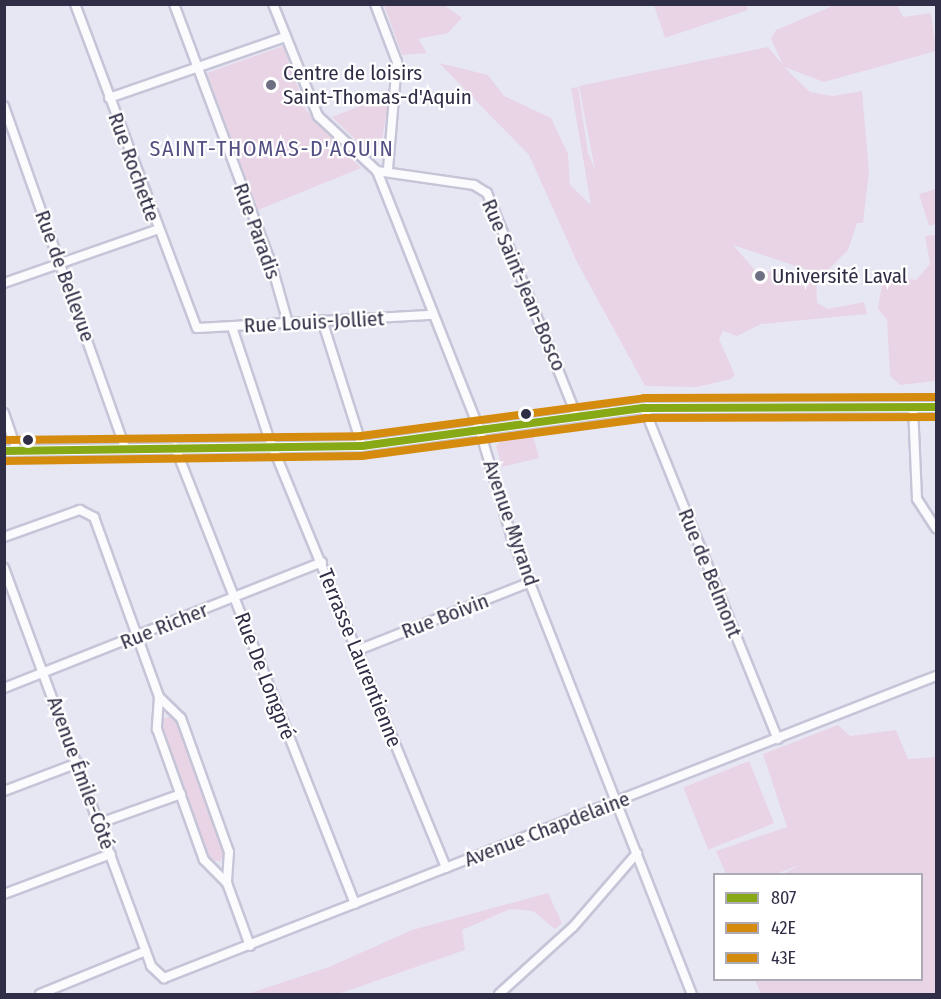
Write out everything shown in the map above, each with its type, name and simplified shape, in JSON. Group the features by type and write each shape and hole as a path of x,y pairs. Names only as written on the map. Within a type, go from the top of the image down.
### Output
{"main road":[{"path":"4,451 125,447 362,446 644,408 936,407"}],"street":[{"name":"Rue Rochette","path":"75,4 156,230 197,328"},
{"name":"Rue Paradis","path":"174,4 271,263 288,323"},
{"name":"Avenue Myrand","path":"273,4 318,116 377,171 480,431 531,582 692,994"},
{"path":"375,4 397,62 388,170"},
{"path":"109,98 285,37"},
{"name":"Rue de Bellevue","path":"4,106 125,447"},
{"name":"Rue Saint-Jean-Bosco","path":"377,171 388,170 474,185 487,193 577,417"},
{"path":"4,283 59,266 156,230"},
{"name":"Rue Louis-Jolliet","path":"197,328 433,315"},
{"path":"322,320 362,446"},
{"path":"232,327 274,448"},
{"path":"913,407 917,499 936,528"},
{"name":"Rue de Belmont","path":"644,408 778,739"},
{"path":"4,413 17,451"},
{"name":"Rue De Longpré","path":"175,447 355,904"},
{"name":"Terrasse Laurentienne","path":"274,448 446,868"},
{"path":"4,537 80,510 90,513 159,696 157,729 204,860 227,883"},
{"name":"Rue Richer","path":"4,688 322,562"},
{"name":"Avenue Émile-Côté","path":"4,568 146,951 158,976"},
{"name":"Rue Boivin","path":"358,650 531,582"},
{"name":"Avenue Chapdelaine","path":"158,976 168,978 936,676"},
{"path":"159,696 181,718 229,852 227,883 250,946"},
{"path":"4,791 78,763"},
{"path":"100,824 181,794"},
{"path":"499,994 573,927 637,853"},
{"path":"4,894 111,854"},
{"path":"40,994 146,951"}],"shaded area":[{"path":"384,5 444,5 462,18 448,33 418,39 427,53 402,55"},
{"path":"654,5 746,5 748,10 665,38"},
{"path":"835,5 897,5 903,17 931,13 936,51 824,82 784,67 810,92 833,96 862,91 869,171 863,223 857,223 848,250 823,275 733,245 754,269 816,278 817,303 828,309 864,302 867,314 761,324 737,336 723,331 719,339 735,375 731,379 697,387 645,386 577,262 529,155 439,63 488,75 504,96 551,118 568,154 570,185 591,205 571,88 578,87 588,153 595,170 579,86 768,47 783,65 771,39 776,30"},
{"path":"283,46 306,110 361,168 258,210 207,73"},
{"path":"390,94 381,145 374,148 365,149 332,117"},
{"path":"936,189 936,224 929,226 919,194"},
{"path":"936,235 936,381 900,385 890,376 887,320 878,309 882,284 889,276 916,280 930,264 925,236"},
{"path":"533,436 539,458 502,467 496,446 502,440"},
{"path":"171,716 177,721 224,852 220,862 210,859 162,728 163,719"},
{"path":"838,725 850,736 896,730 908,759 936,757 936,994 761,994 755,981 923,981 923,873 785,873 800,865 779,873 726,873 716,851 787,827 763,754"},
{"path":"749,761 774,823 708,850 683,788"},
{"path":"548,893 562,923 555,929 533,911 510,909 462,930 465,950 341,993 247,994 329,967 412,930"}],"transit line":[{"name":"43E","path":"4,440 361,436 644,398 936,397"},
{"name":"807","path":"4,451 362,446 644,408 936,407"},
{"name":"42E","path":"4,461 362,456 645,418 936,417"}],"place":[{"name":"Centre de loisirs Saint-Thomas-d'Aquin","path":"271,85"},
{"name":"Université Laval","path":"760,276"}],"district":[{"name":"SAINT-THOMAS-D'AQUIN","path":"272,149"}]}
